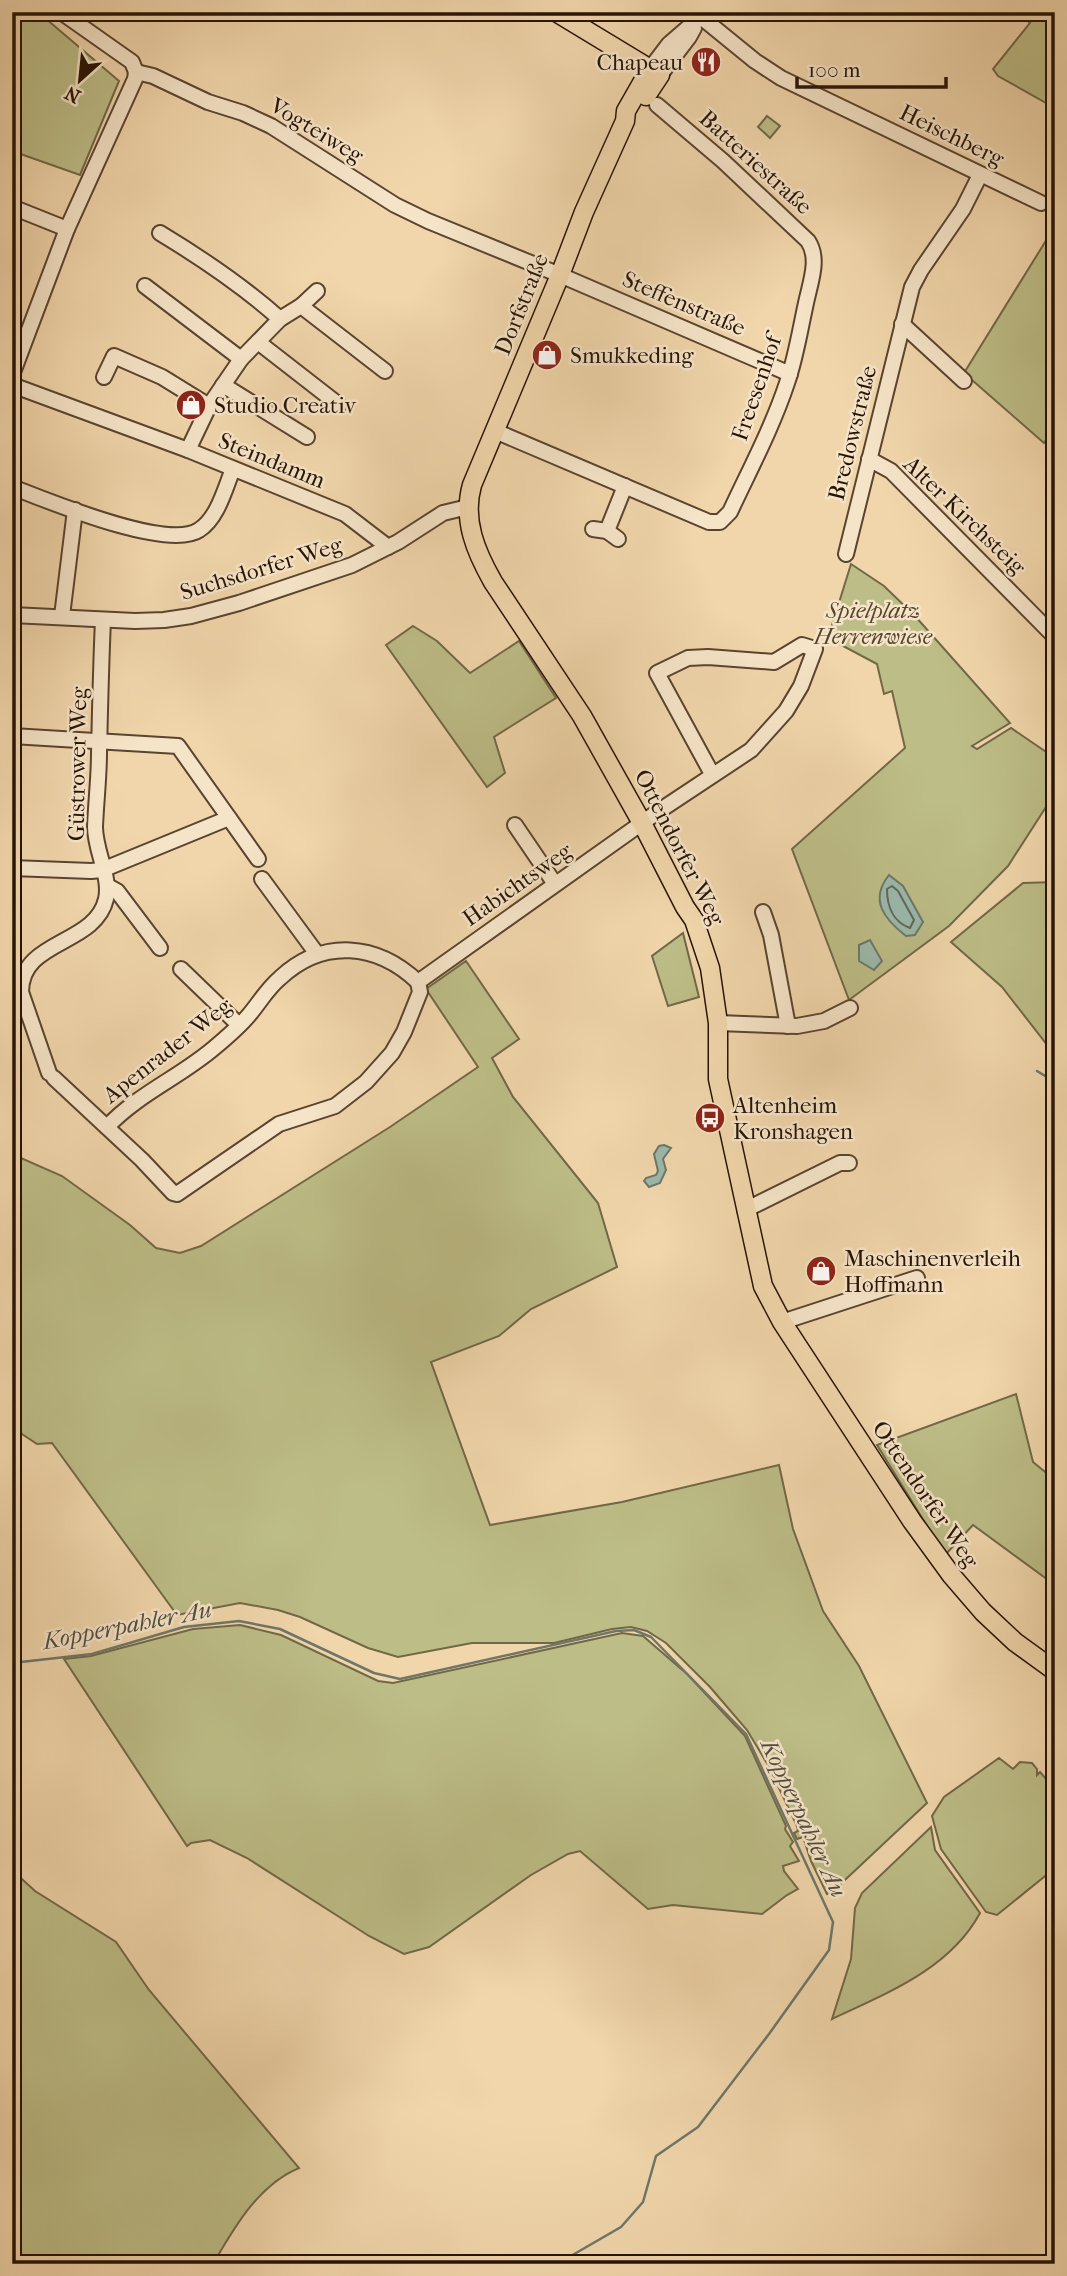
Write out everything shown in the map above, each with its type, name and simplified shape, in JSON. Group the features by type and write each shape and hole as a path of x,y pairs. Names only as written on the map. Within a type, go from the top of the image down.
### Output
{"main road":[{"path":"556,12 655,72"},
{"name":"Dorfstraße","path":"468,507 472,485 584,212 625,121 626,111 655,72"},
{"name":"Ottendorfer Weg","path":"468,507 472,537 482,562 582,716 694,920 710,968 718,1023 718,1079 763,1286 782,1322 912,1521 952,1576 983,1612 1015,1642 1055,1671"}],"street":[{"name":"Vogteiweg","path":"61,12 132,62 136,72 153,76 208,102 243,113 271,126 395,205 560,275"},
{"path":"655,72 673,40 701,18"},
{"name":"Heischberg","path":"701,18 754,61 781,78 1041,203"},
{"path":"12,375 67,229 136,72"},
{"name":"Batteriestraße","path":"657,105 723,161 808,241 813,249 814,260"},
{"name":"Bredowstraße","path":"846,554 912,287 952,227 980,175"},
{"path":"12,207 67,229"},
{"path":"160,233 209,263 257,298 280,319"},
{"name":"Freesenhof","path":"625,486 709,522 720,523 730,512 768,433 790,374 814,260"},
{"name":"Steffenstraße","path":"560,275 790,374"},
{"path":"145,286 241,359"},
{"path":"188,450 209,406 241,359 280,319 301,306 317,291"},
{"path":"301,306 385,371"},
{"path":"902,324 964,381"},
{"path":"258,342 339,405"},
{"path":"104,377 114,356 162,377 209,406"},
{"path":"223,385 307,436"},
{"name":"Steindamm","path":"12,386 188,450 345,514 388,547"},
{"path":"495,431 625,486 606,533"},
{"name":"Alter Kirchsteig","path":"869,459 891,471 1055,636"},
{"path":"12,488 112,523 167,536 199,531 215,513 233,469"},
{"name":"Suchsdorfer Weg","path":"12,615 103,620 164,620 191,616 331,572 388,547 443,513 468,507"},
{"path":"62,616 75,510"},
{"name":"Güstrower Weg","path":"103,620 95,829 102,870 108,886"},
{"name":"Habichtsweg","path":"418,982 712,774 751,750 786,711 801,686 815,649 802,645 774,662 688,658 657,673 712,774"},
{"path":"12,736 178,746 258,859"},
{"path":"12,868 91,872 102,870 229,818"},
{"path":"515,825 555,884"},
{"path":"262,879 317,954"},
{"path":"160,948 117,891 108,886 100,914 85,928 39,956 23,974 21,992 51,1075 177,1194 279,1124 335,1105 375,1073 392,1053 404,1032 420,992 418,982"},
{"path":"763,912 771,935 788,1026"},
{"name":"Apenrader Weg","path":"107,1127 124,1109 193,1064 239,1025 279,978 295,965 317,954 343,950 372,953 396,964 418,982"},
{"path":"181,969 239,1025"},
{"path":"718,1023 788,1026 824,1021 850,1008"},
{"path":"745,1210 840,1163 849,1163"},
{"path":"782,1322 917,1278"}],"green space":[{"path":"12,12 38,12 119,81 80,175 12,151"},
{"path":"1017,12 1055,12 1055,108 998,76 993,69 1030,23"},
{"path":"767,116 780,126 770,138 758,127"},
{"path":"1055,226 1055,427 1044,443 964,373"},
{"name":"Spielplatz Herrenwiese","path":"851,564 884,586 915,616 1010,723 972,746 977,749 1011,728 1055,758 1055,793 1008,866 949,926 849,1000 792,849 905,748 892,691 884,694 877,664 828,638"},
{"path":"413,626 437,641 470,673 519,641 556,698 494,737 505,773 487,787 386,645"},
{"path":"1055,882 1055,1055 1002,987 951,942 1023,883"},
{"path":"683,933 699,997 668,1006 652,956"},
{"path":"466,961 519,1039 492,1058 513,1097 598,1203 617,1267 531,1309 499,1336 431,1362 490,1525 622,1502 779,1465 793,1529 823,1611 859,1666 927,1803 831,1893 827,1894 803,1837 797,1839 794,1833 798,1831 797,1826 768,1765 747,1730 710,1687 666,1643 647,1631 631,1627 612,1629 554,1643 472,1643 398,1657 368,1648 300,1617 278,1610 240,1603 177,1615 52,1443 37,1444 22,1434 12,1421 12,1154 62,1176 130,1225 156,1248 180,1253 201,1246 390,1127 478,1067 426,989"},
{"path":"1016,1394 1033,1462 1055,1480 1055,1585 973,1525 945,1555 877,1445"},
{"path":"240,1625 281,1635 378,1681 393,1683 622,1633 643,1636 687,1674 745,1736 793,1842 790,1846 799,1861 783,1866 798,1889 762,1914 673,1905 648,1909 580,1851 568,1854 531,1875 429,1947 404,1954 369,1936 247,1858 210,1840 187,1846 64,1659 91,1656 193,1629"},
{"path":"999,1758 1013,1769 1020,1762 1032,1763 1037,1769 1037,1775 1040,1772 1055,1789 1055,1868 997,1915 986,1912 941,1849 932,1816 944,1797"},
{"path":"931,1827 935,1850 980,1913 952,1950 934,1964 895,1989 832,2019 851,1959 855,1908 862,1893"},
{"path":"12,1870 35,1891 116,1942 149,1990 299,2168 271,2185 259,2196 213,2264 12,2264"}],"water":[{"path":"889,875 903,886 923,922 915,935 906,936 891,923 882,908 880,893"},
{"path":"870,940 882,961 874,970 859,961 859,945"},
{"path":"659,1146 671,1148 663,1159 666,1170 660,1183 649,1187 644,1181 656,1175 658,1171 654,1154"}],"waterway":[{"path":"1037,1071 1055,1082"},
{"name":"Kopperpahler Au","path":"12,1663 92,1654 184,1627 239,1621 280,1629 374,1673 400,1679 616,1631 634,1630 651,1637 746,1734 833,1922 829,1950 698,2127 656,2156 643,2202 621,2227 557,2264"}],"place":[{"name":"Chapeau","path":"706,62"},
{"name":"Smukkeding","path":"547,355"},
{"name":"Studio Creativ","path":"191,405"},
{"name":"Altenheim Kronshagen","path":"710,1118"},
{"name":"Maschinenverleih Hoffmann","path":"821,1271"}]}
